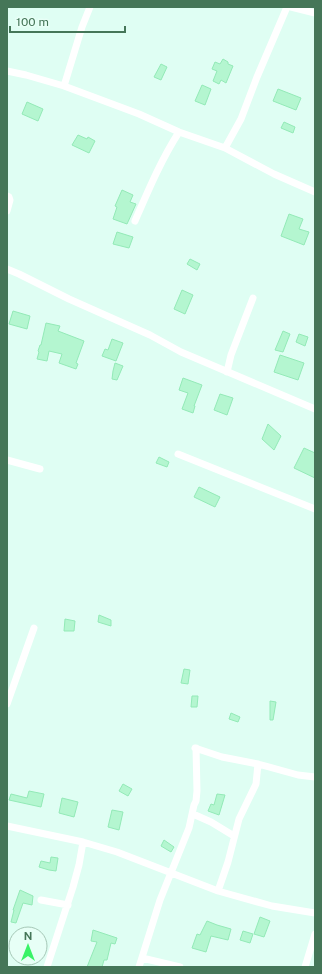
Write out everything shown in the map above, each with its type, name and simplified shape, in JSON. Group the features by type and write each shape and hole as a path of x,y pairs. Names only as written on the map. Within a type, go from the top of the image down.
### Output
{"street":[{"path":"64,86 82,27 90,7"},
{"path":"225,148 241,119 287,7"},
{"path":"291,7 315,14"},
{"path":"7,71 64,86 139,114 179,132 225,148 274,174 315,192"},
{"path":"135,221 168,149 179,132"},
{"path":"7,196 10,200 7,211"},
{"path":"7,269 69,299 150,335 181,352 315,409"},
{"path":"227,372 231,355 253,298"},
{"path":"178,454 315,509"},
{"path":"7,460 40,469"},
{"path":"7,704 34,628"},
{"path":"139,967 160,900 180,852 196,801 196,748 222,757 258,764 298,775 315,777"},
{"path":"218,891 228,862 239,820 256,784 258,764"},
{"path":"192,814 211,822 234,836"},
{"path":"8,827 82,842 117,852 218,891 272,906 315,913"},
{"path":"47,967 68,905 79,864 82,842"},
{"path":"41,900 68,905"},
{"path":"305,967 315,934"},
{"path":"142,958 180,967"}],"building":[{"path":"223,59 228,62 228,64 233,66 226,83 221,80 219,84 213,81 217,71 212,69 215,62 220,64"},
{"path":"161,64 167,67 161,80 154,77"},
{"path":"202,85 211,89 205,105 195,101"},
{"path":"278,89 301,98 296,110 273,101"},
{"path":"27,102 43,109 38,121 22,114"},
{"path":"284,122 295,127 293,133 281,128"},
{"path":"78,135 87,139 88,137 95,141 89,153 72,145"},
{"path":"122,190 133,195 130,202 136,204 127,224 113,219 117,207 115,206"},
{"path":"289,214 303,219 299,229 309,232 304,245 281,236"},
{"path":"117,232 133,237 129,248 113,244"},
{"path":"190,259 200,264 197,270 187,264"},
{"path":"182,290 193,295 185,314 174,309"},
{"path":"13,311 30,316 27,329 9,324"},
{"path":"46,323 60,326 58,331 84,341 76,363 78,364 76,369 59,363 62,354 49,351 47,361 37,359"},
{"path":"283,331 290,334 283,352 275,350"},
{"path":"299,334 308,337 305,346 296,342"},
{"path":"112,339 123,343 116,361 102,356 105,349 108,350"},
{"path":"280,355 304,363 298,380 274,372"},
{"path":"115,363 123,366 117,380 112,379"},
{"path":"183,378 202,385 193,413 182,409 188,393 179,390"},
{"path":"220,394 233,398 227,415 214,410"},
{"path":"268,424 281,436 274,450 262,439"},
{"path":"304,448 315,453 315,478 294,468"},
{"path":"159,457 169,462 167,467 156,463"},
{"path":"199,487 220,497 215,507 194,497"},
{"path":"99,615 111,620 111,626 98,622"},
{"path":"65,619 75,621 74,631 64,631"},
{"path":"184,669 190,670 188,684 181,683"},
{"path":"192,696 198,696 197,707 191,707"},
{"path":"270,701 276,702 273,720 270,720"},
{"path":"231,713 240,717 238,722 229,719"},
{"path":"123,784 132,789 128,796 119,791"},
{"path":"29,791 44,794 41,807 9,800 11,794 27,798"},
{"path":"217,794 225,795 219,815 208,811 211,804 214,805"},
{"path":"62,798 78,802 74,817 59,813"},
{"path":"112,810 123,812 119,830 108,827"},
{"path":"164,840 174,847 171,852 161,846"},
{"path":"51,857 58,858 56,871 39,867 41,861 50,863"},
{"path":"20,890 33,896 32,905 23,903 16,923 11,922 13,910"},
{"path":"260,917 270,921 264,937 254,934"},
{"path":"207,921 231,929 228,940 211,936 206,952 192,948 197,934 200,935"},
{"path":"93,930 117,938 115,944 111,943 107,960 104,960 102,967 87,967 97,942 91,941"},
{"path":"243,931 253,934 250,943 240,940"}]}
